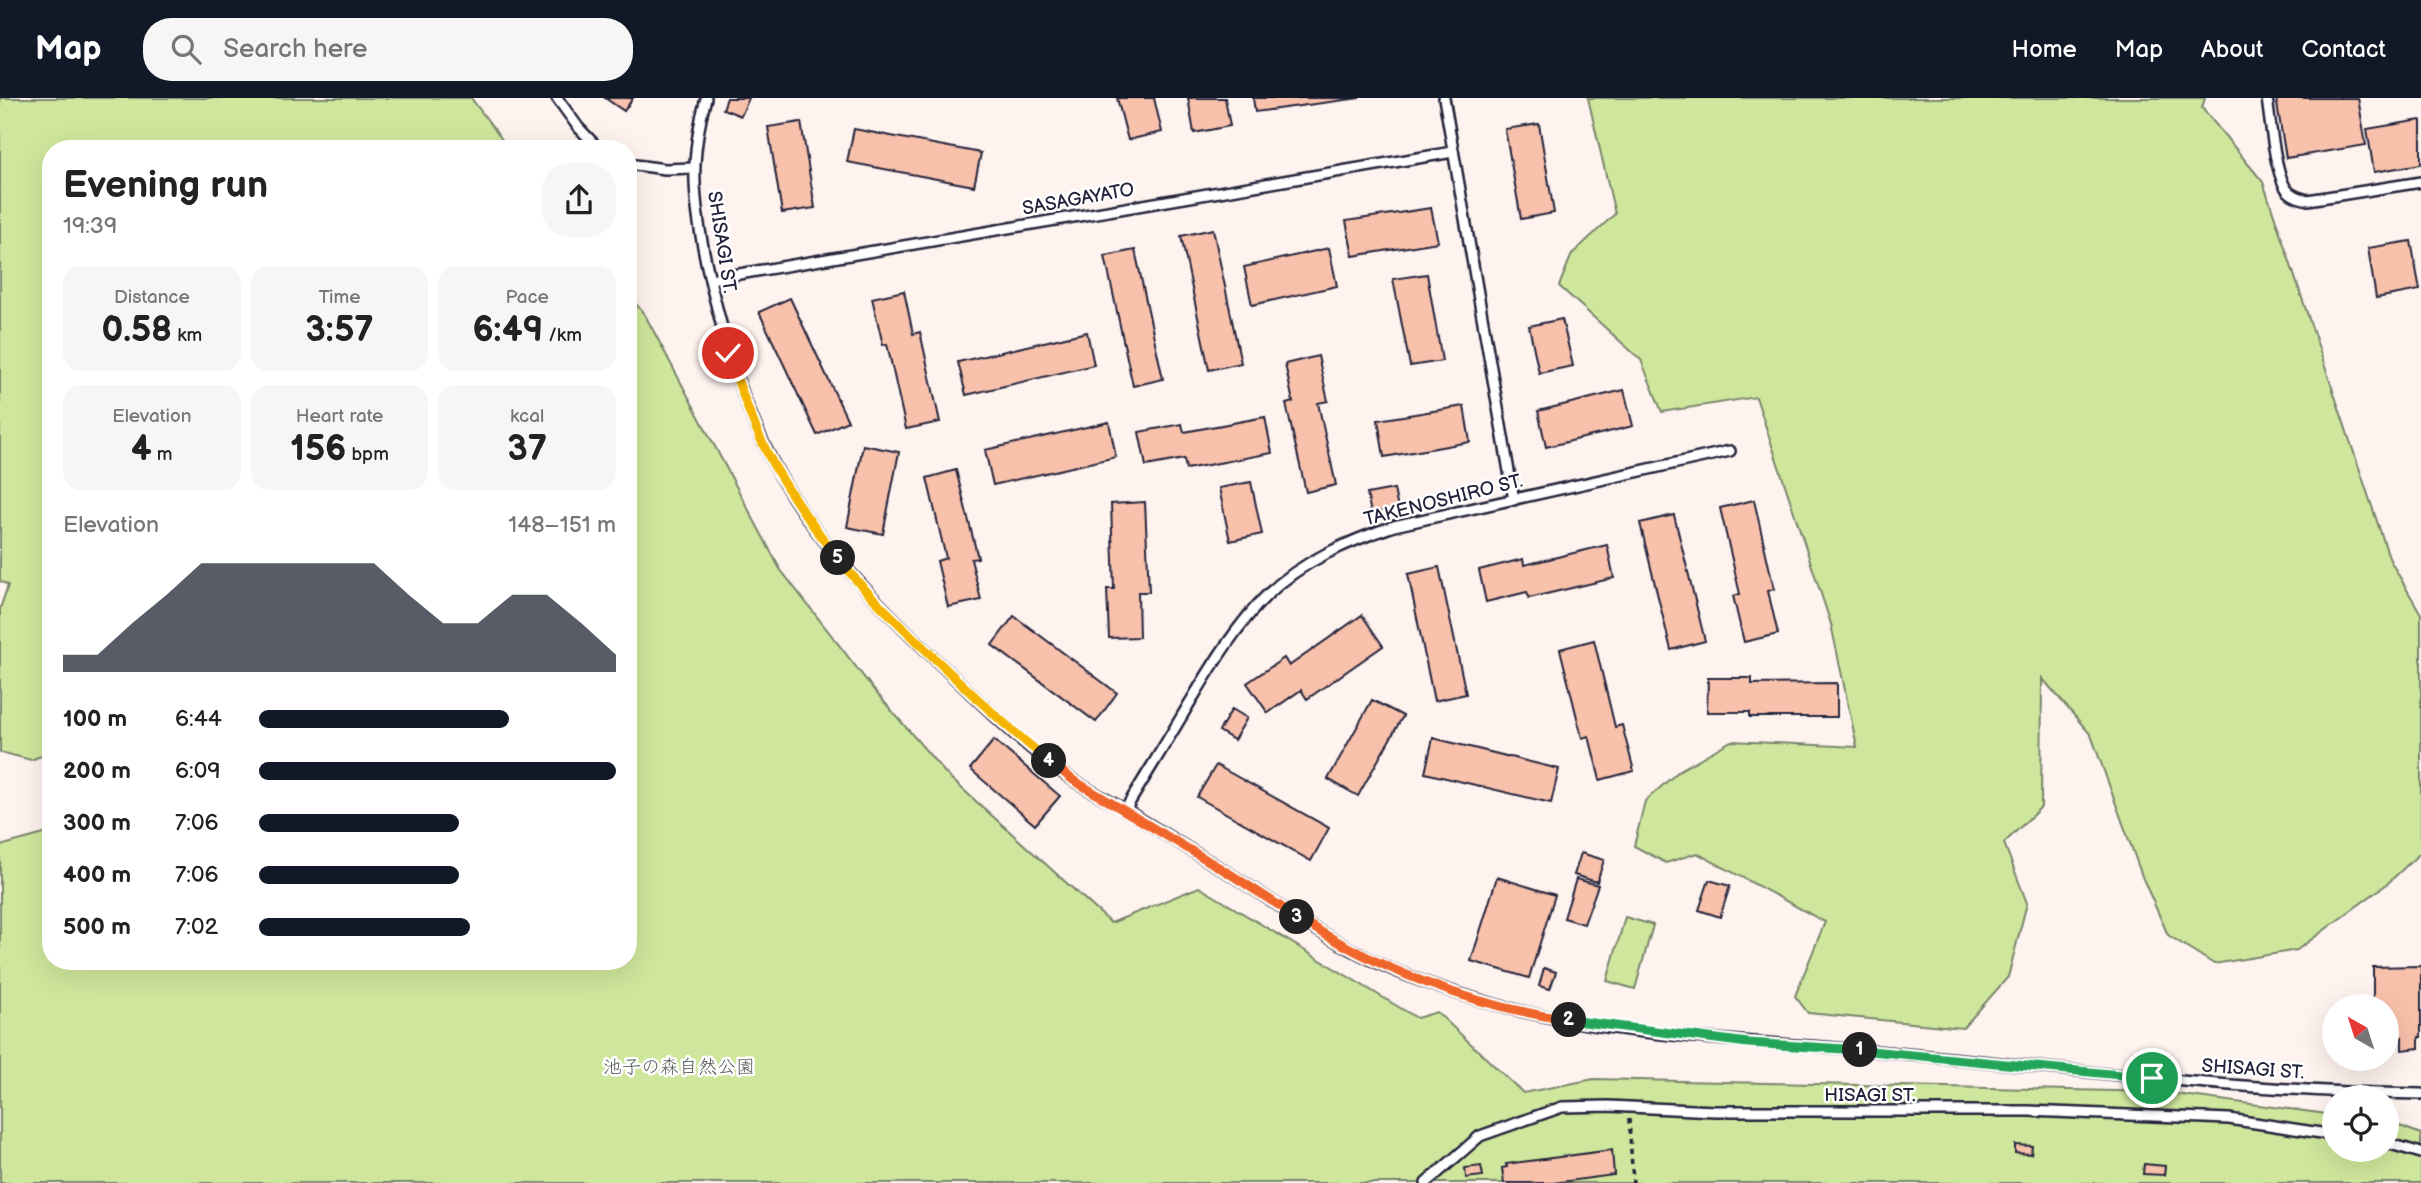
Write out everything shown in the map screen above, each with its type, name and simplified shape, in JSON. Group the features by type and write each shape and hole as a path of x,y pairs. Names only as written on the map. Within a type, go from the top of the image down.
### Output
{"lane":[{"path":"557,98 590,140"},
{"name":"SHISAGI ST.","path":"706,98 694,168 710,279 728,353 747,407 772,462 807,519 844,565 892,617 1007,727 1073,780 1315,929 1364,957 1428,984 1549,1017 1748,1043 1860,1050 2152,1078 2367,1094 2421,1094"},
{"path":"1444,98 1514,500"},
{"path":"2267,98 2280,176 2290,193 2298,198 2308,200 2421,182"},
{"name":"SASAGAYATO","path":"710,279 1453,152"},
{"path":"637,167 694,168"},
{"name":"TAKENOSHIRO ST.","path":"1125,810 1241,625 1269,594 1307,565 1355,539 1394,526 1730,451"},
{"name":"HISAGI ST.","path":"1426,1183 1480,1136 1562,1107 1715,1111 2028,1111 2229,1119 2322,1133"},
{"path":"2399,1147 2421,1153"}],"path":[{"path":"1628,1107 1633,1183"}],"green space":[{"path":"0,98 471,98 502,140 42,140 42,756 31,760 0,752 0,609 8,585 0,581"},
{"path":"1588,98 2205,98 2202,108 2263,182 2390,560 2421,614 2421,852 2387,884 2297,950 2214,964 2168,935 2143,879 2091,735 2042,678 2041,807 2004,843 2027,903 2008,977 1963,1028 1808,1013 1795,996 1825,922 1697,853 1666,863 1634,846 1645,801 1680,770 1731,741 1857,747 1831,624 1756,397 1662,412 1641,360 1559,286 1572,254 1615,214"},
{"name":"池子の森自然公園","path":"637,305 645,315 780,569 874,690 947,775 1111,923 1199,887 1417,1018 1437,1012 1523,1093 1594,1079 2160,1092 2322,1113 2322,1162 2399,1162 2399,1126 2421,1134 2421,1183 0,1183 0,846 42,834 42,970 637,970"},
{"path":"1625,917 1653,925 1635,989 1607,981"}],"building":[{"path":"605,98 633,98 624,111"},
{"path":"727,98 749,98 741,116 723,109"},
{"path":"1117,98 1154,98 1162,132 1128,140"},
{"path":"1188,98 1225,98 1230,126 1194,133"},
{"path":"1253,98 1360,98 1255,112"},
{"path":"2276,98 2358,98 2366,145 2286,158"},
{"path":"2421,120 2421,164 2374,172 2367,129"},
{"path":"801,122 815,208 782,213 768,127"},
{"path":"1539,124 1554,213 1521,219 1505,129"},
{"path":"854,129 981,153 974,186 847,162"},
{"path":"1431,208 1438,242 1353,256 1346,221"},
{"path":"1213,229 1241,363 1209,370 1181,236"},
{"path":"2411,241 2420,290 2376,298 2368,248"},
{"path":"1329,248 1337,286 1252,305 1244,267"},
{"path":"1135,250 1163,379 1133,386 1105,256"},
{"path":"1427,274 1442,361 1410,366 1393,279"},
{"path":"904,291 913,334 920,332 940,422 906,429 887,344 883,345 872,298"},
{"path":"790,298 848,421 817,435 759,312"},
{"path":"1562,319 1573,366 1539,373 1529,326"},
{"path":"1087,332 1094,365 966,395 958,362"},
{"path":"1318,356 1328,401 1318,403 1336,485 1306,492 1286,404 1293,402 1285,364"},
{"path":"1624,390 1633,426 1546,447 1538,411"},
{"path":"1464,406 1470,442 1384,457 1378,420"},
{"path":"1265,417 1272,453 1186,469 1184,459 1146,466 1139,432 1182,424 1184,432"},
{"path":"1109,422 1116,457 993,485 985,450"},
{"path":"863,445 899,452 883,534 847,527"},
{"path":"956,470 978,558 971,559 981,600 948,607 937,561 946,558 927,478"},
{"path":"1251,482 1262,534 1230,541 1219,488"},
{"path":"1394,489 1398,509 1371,513 1367,494"},
{"path":"1754,500 1774,589 1768,591 1778,634 1744,642 1733,596 1740,594 1720,508"},
{"path":"1145,502 1149,592 1138,592 1139,637 1109,638 1107,589 1114,589 1111,504"},
{"path":"1674,515 1705,641 1671,650 1640,523"},
{"path":"1607,545 1614,578 1529,598 1527,592 1486,602 1479,570 1523,559 1524,565"},
{"path":"1439,567 1466,694 1434,701 1408,574"},
{"path":"1362,615 1383,646 1307,699 1301,690 1268,713 1247,683 1284,658 1289,666"},
{"path":"1014,616 1117,693 1096,722 992,645"},
{"path":"1594,640 1615,727 1622,725 1634,771 1600,780 1589,736 1582,738 1560,649"},
{"path":"1708,678 1752,678 1752,684 1837,683 1837,717 1750,717 1750,712 1707,712"},
{"path":"1372,700 1403,716 1358,796 1328,779"},
{"path":"1232,709 1247,718 1234,740 1219,731"},
{"path":"1433,738 1559,769 1551,803 1425,773"},
{"path":"994,740 1060,796 1035,825 970,769"},
{"path":"1216,765 1329,828 1311,861 1197,797"},
{"path":"1581,853 1604,860 1597,882 1574,875"},
{"path":"1497,877 1555,895 1529,978 1471,961"},
{"path":"1576,879 1598,885 1584,924 1564,918"},
{"path":"1709,880 1730,886 1720,917 1699,910"},
{"path":"2421,966 2419,1048 2402,1050 2402,1037 2399,1037 2399,994 2373,994 2373,967"},
{"path":"1544,968 1556,972 1550,989 1539,986"},
{"path":"2015,1145 2032,1146 2031,1154 2015,1153"},
{"path":"1612,1150 1614,1175 1553,1183 1504,1183 1502,1168 1507,1167 1506,1164"},
{"path":"2144,1164 2165,1166 2164,1175 2143,1174"},
{"path":"1481,1166 1483,1176 1466,1178 1465,1168"}],"route":[{"path":"728,353 747,407 772,462 807,519 844,565 892,617 966,689 1017,736 1073,780 1364,957 1428,984 1549,1017 1748,1043 1860,1050 2152,1078"}]}
